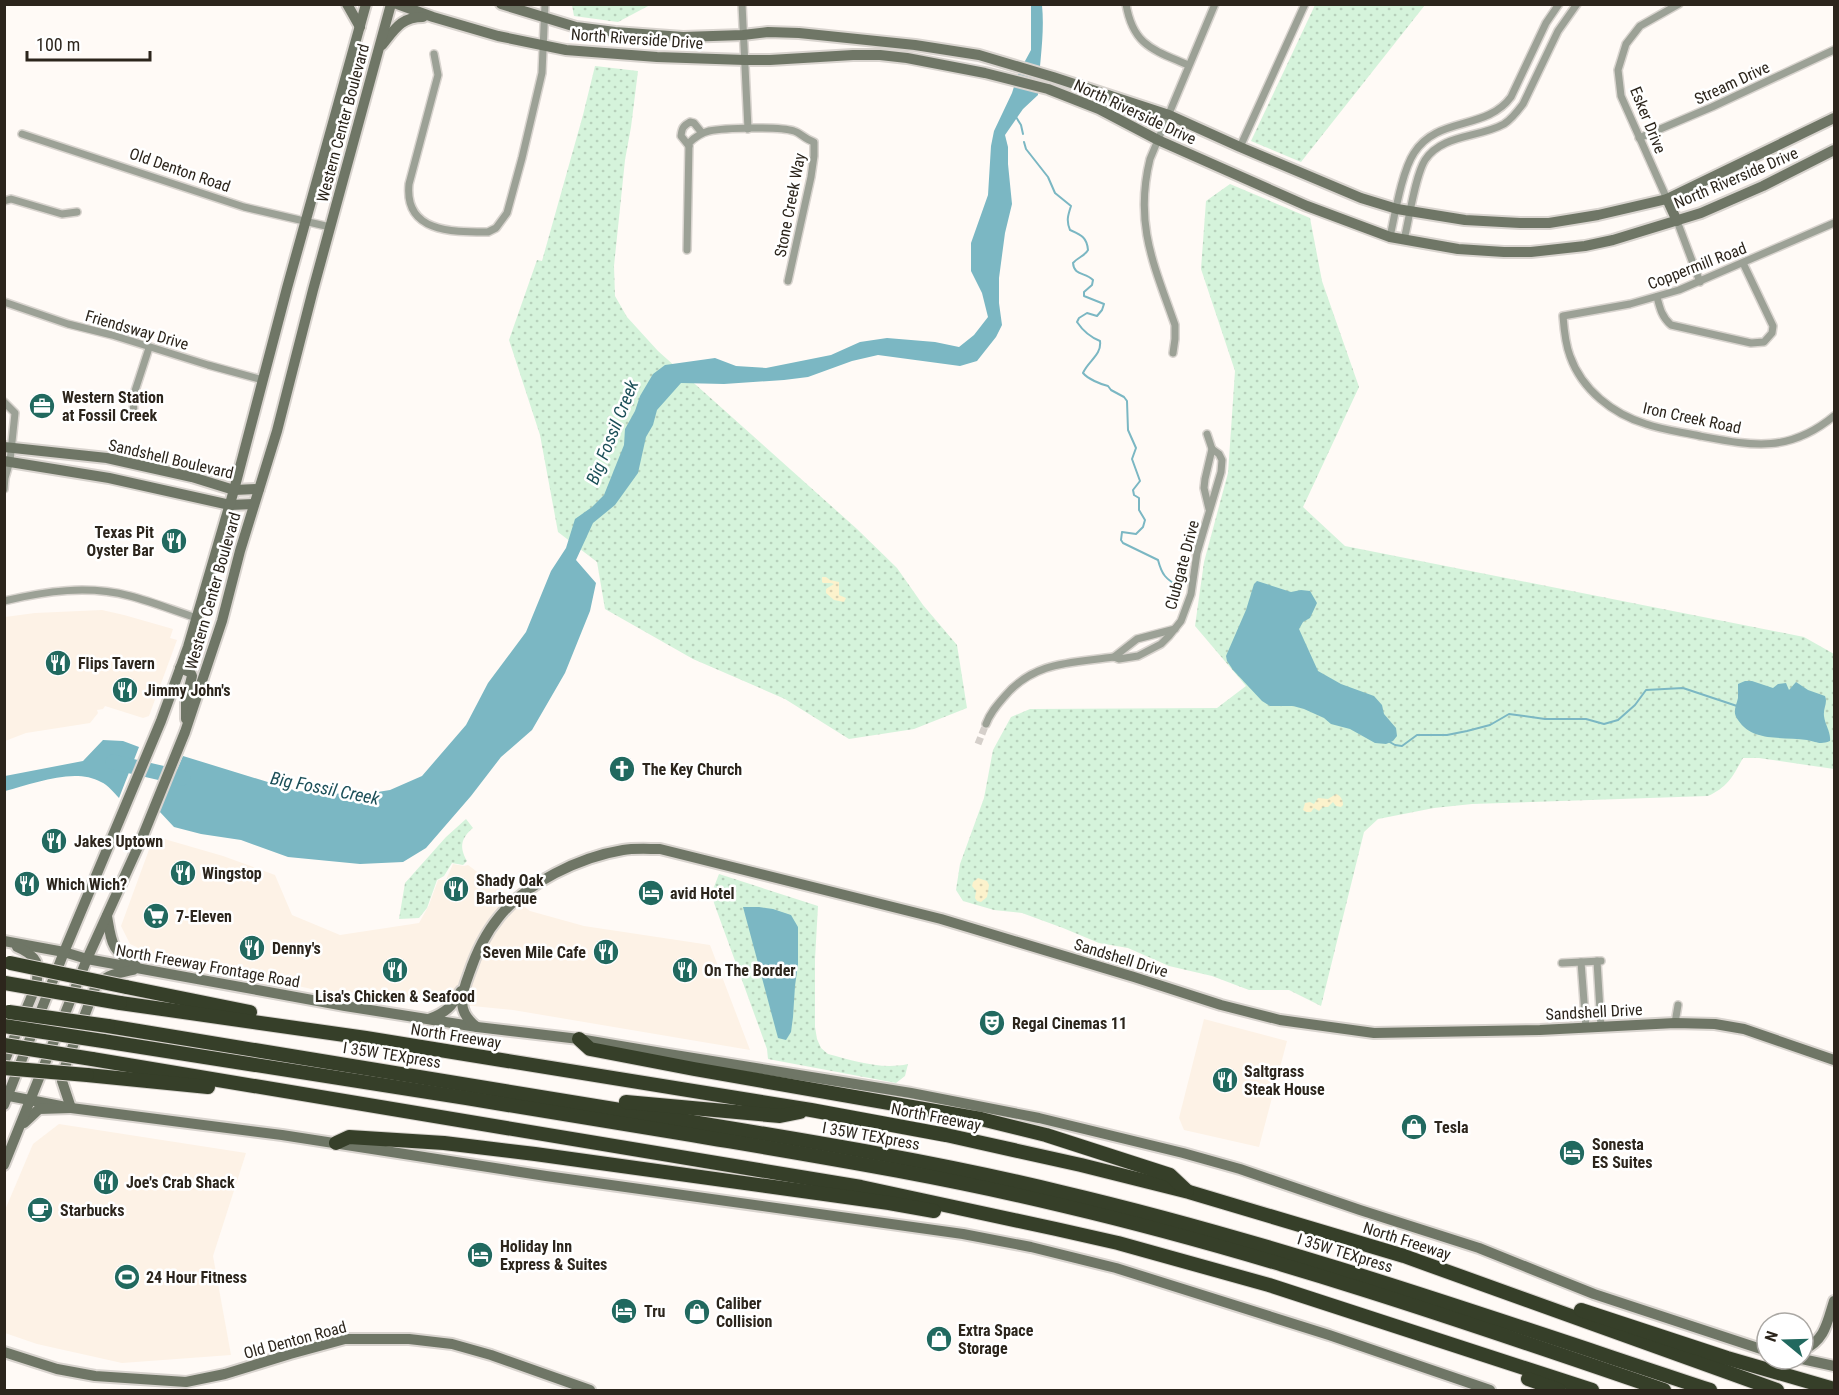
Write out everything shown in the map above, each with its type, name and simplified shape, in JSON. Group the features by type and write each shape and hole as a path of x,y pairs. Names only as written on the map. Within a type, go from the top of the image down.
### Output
{"highway":[{"path":"7,963 232,1009 339,1027 366,1038"},
{"name":"North Freeway","path":"5,983 120,1003 366,1038 811,1110 957,1137 1189,1192 1404,1256 1535,1304 1556,1302 1727,1358 1834,1389"},
{"name":"I 35W TEXpress","path":"6,1011 486,1086 880,1154 1070,1194 1321,1262 1710,1390"},
{"name":"I 35W TEXpress","path":"4,1026 628,1124 879,1166 993,1190 1142,1225 1309,1272 1384,1295 1664,1390"},
{"path":"579,1039 590,1049 992,1122 1046,1136 1170,1175 1189,1192"},
{"path":"4,1045 861,1187 1056,1228 1118,1243 1269,1286 1592,1390"},
{"path":"4,1068 226,1089 246,1085"},
{"path":"486,1086 673,1107 780,1116 811,1110"},
{"path":"336,1143 349,1137 455,1144 889,1203 1041,1234 1056,1228"},
{"path":"1535,1304 1778,1390"},
{"path":"1424,1335 1453,1352 1559,1390"}],"main road":[{"path":"346,4 360,27"},
{"name":"Western Center Boulevard","path":"6,1099 160,721 197,618 230,505 328,136 366,4"},
{"name":"Western Center Boulevard","path":"4,1166 87,959 149,821 185,732 222,621 240,551 277,431 391,4"},
{"name":"North Riverside Drive","path":"397,4 498,36 566,50 657,57 745,60 880,56 918,60 986,73 1048,89 1114,116 1158,140 1307,206 1390,237 1458,249 1504,252 1557,250 1613,240 1722,204 1834,150"},
{"name":"North Riverside Drive","path":"501,4 576,27 615,32 683,37 778,32 915,45 979,55 1168,115 1335,188 1397,209 1465,220 1521,224 1549,223 1598,215 1667,199 1834,118"},
{"path":"378,50 399,24 413,17 433,17"},
{"path":"1667,199 1677,220"},
{"name":"Sandshell Boulevard","path":"8,447 107,458 192,477 234,490 259,489"},
{"name":"Sandshell Boulevard","path":"7,461 109,478 230,505 254,504"},
{"path":"180,668 190,672 192,676 186,700 185,732"},
{"name":"Sandshell Drive","path":"429,1019 444,1013 452,1006 464,986 476,954 485,938 500,916 519,896 562,870 593,857 624,849 660,849 941,919 1221,1005 1280,1020 1374,1033 1586,1028 1675,1023 1728,1025 1834,1060"},
{"path":"107,916 111,940 119,954 139,968"},
{"path":"4,941 64,952 87,959"},
{"path":"4,941 30,953 36,961 37,976 36,986 4,1062"},
{"name":"North Freeway Frontage Road","path":"87,959 324,1002"},
{"path":"71,1108 62,1081 63,1072 95,987 108,976 139,968"},
{"name":"Sandshell Drive","path":"464,986 463,1011 469,1021 477,1027"},
{"name":"North Freeway","path":"324,1002 477,1027 579,1039 963,1102 1039,1118 1240,1169 1479,1248 1593,1294 1755,1347"},
{"path":"6,1099 30,1100 71,1108 257,1131 546,1176 963,1234 1031,1247 1116,1268 1329,1335 1490,1390"},
{"path":"18,1130 27,1118 39,1109 71,1108"},
{"path":"1815,1343 1824,1333 1834,1301"},
{"name":"Old Denton Road","path":"4,1352 57,1369 107,1378 186,1382 225,1374 345,1339 409,1339 452,1344 491,1355 590,1390"},
{"path":"1815,1362 1834,1366"}],"street":[{"path":"434,54 438,75 409,184 411,207 420,219 437,229 488,232 496,228 507,213 537,96 542,73 545,4"},
{"path":"687,250 690,143 700,134 714,130 748,129 742,4"},
{"path":"1126,4 1136,35 1145,44 1188,64"},
{"path":"1173,353 1175,326 1147,245 1143,215 1146,177 1150,159 1215,4"},
{"path":"1240,147 1305,4"},
{"path":"1390,237 1407,166 1414,152 1426,138 1446,128 1489,116 1498,112 1506,104 1546,23 1559,4"},
{"path":"1404,240 1420,171 1425,160 1435,149 1451,141 1494,129 1506,123 1517,113 1558,31 1577,4"},
{"name":"Esker Drive","path":"1667,199 1621,96 1618,70 1626,44 1640,26 1679,4"},
{"name":"Stream Drive","path":"1639,138 1834,50"},
{"path":"689,146 681,136 685,125 690,122 694,123 700,134"},
{"name":"Stone Creek Way","path":"748,129 795,131 805,140 814,142 814,156 788,281"},
{"name":"Old Denton Road","path":"22,134 244,207 330,227"},
{"path":"4,201 11,199 62,214 77,212"},
{"path":"1677,220 1700,282"},
{"name":"Coppermill Road","path":"1563,316 1657,297 1700,282 1834,223"},
{"path":"1657,297 1661,313 1671,325 1751,343 1764,342 1772,333 1773,326 1743,263"},
{"name":"Friendsway Drive","path":"4,302 69,324 262,380"},
{"name":"Iron Creek Road","path":"1563,316 1571,359 1586,384 1610,407 1643,423 1738,443 1761,444 1795,439 1816,429 1834,416"},
{"path":"134,415 133,397 149,348"},
{"path":"4,402 15,413 8,447 4,489"},
{"name":"Clubgate Drive","path":"986,724 994,708 1025,677 1062,663 1138,656 1161,644 1175,629 1189,603 1195,563 1221,472 1222,460 1219,454 1212,449 1207,434"},
{"path":"1209,510 1204,488 1212,449"},
{"path":"4,601 58,591 93,591 130,596 197,618"},
{"path":"1114,657 1137,639 1175,629"},
{"path":"1562,963 1599,961 1601,1027"},
{"path":"1581,962 1586,1028"},
{"path":"1675,1023 1678,1005"}],"shaded area":[{"path":"102,610 173,629 170,638 177,640 149,716 143,718 105,706 97,710 98,713 90,723 26,733 5,741 5,617 35,613"},
{"path":"154,836 223,856 275,875 292,915 340,935 419,923 429,905 438,880 446,880 453,864 468,865 530,911 584,926 710,945 750,1050 513,1010 321,991 156,956 130,944 121,926"},
{"path":"1204,1019 1287,1041 1259,1147 1184,1130 1179,1118"},
{"path":"59,1124 246,1153 213,1256 231,1355 122,1363 37,1344 5,1333 5,1210 33,1144"}],"green space":[{"path":"572,4 650,5 618,22 574,16"},
{"path":"1315,5 1425,5 1301,162 1251,141"},
{"path":"595,66 638,71 625,160 614,266 615,296 627,317 658,351 857,529 897,568 923,605 957,645 967,708 914,729 849,739 785,699 693,659 605,609 597,562 558,532 540,435 509,340 537,260 542,261"},
{"path":"1230,184 1310,218 1322,281 1359,387 1303,507 1345,546 1804,637 1834,654 1834,769 1759,758 1743,758 1725,785 1708,796 1472,804 1434,808 1378,819 1364,832 1321,1006 1289,990 1249,990 1212,976 1169,966 1128,948 1099,943 1022,913 994,910 963,901 956,890 960,864 984,798 993,750 1011,717 1030,709 1217,708 1246,686 1195,626 1204,562 1228,473 1235,371 1201,269 1206,201"},
{"path":"466,819 473,828 462,843 467,861 463,865 452,863 444,876 437,880 427,908 419,918 399,919 405,883 446,837"},
{"path":"719,874 818,906 815,1027 821,1048 828,1054 868,1064 898,1066 908,1064 905,1076 896,1083 768,1059 767,1049 714,903 712,892"}],"sand":[{"path":"822,577 839,582 839,595 846,598 844,602 834,600 826,593 826,589 834,584 823,583"},
{"path":"1336,794 1342,800 1341,807 1336,806 1333,802 1319,811 1314,808 1311,812 1303,810 1305,803 1314,804 1318,798 1328,799"},
{"path":"978,878 987,881 989,885 987,897 981,902 975,898 976,891 972,886"}],"water":[{"path":"1031,5 1042,5 1043,16 1038,95 1023,109 1005,135 1012,204 1005,233 999,278 1002,325 996,337 977,361 960,366 878,355 852,361 808,377 724,384 681,383 657,410 653,425 646,437 638,473 615,505 593,523 576,560 596,583 590,611 565,673 532,730 501,757 426,848 403,862 360,864 288,857 241,840 174,827 159,811 183,756 297,791 359,795 390,790 422,776 466,725 488,683 526,632 551,571 566,548 575,519 604,495 624,445 625,429 640,396 653,374 665,365 715,358 736,366 766,368 831,355 860,342 887,338 935,342 959,347 974,335 988,317 982,293 971,271 971,243 988,195 994,131 1012,93 1018,74 1031,50"},
{"path":"1257,581 1291,592 1310,591 1317,603 1310,618 1303,622 1299,629 1318,671 1341,684 1374,696 1382,705 1384,714 1396,728 1397,736 1393,741 1386,744 1375,743 1350,729 1331,724 1324,718 1304,709 1293,706 1270,706 1262,701 1233,670 1226,656"},
{"path":"1745,681 1773,688 1778,684 1786,683 1789,690 1796,682 1808,690 1825,696 1824,716 1830,741 1821,743 1770,737 1744,727 1735,712 1738,684"},
{"path":"103,740 123,741 139,747 119,798 104,783 79,776 53,778 5,791 5,776 83,761"},
{"path":"743,907 773,909 791,915 798,927 798,964 793,1017 791,1032 786,1040 778,1038"}],"waterway":[{"path":"1016,117 1023,134"},
{"path":"1024,142 1026,149 1048,177 1055,193 1071,206 1068,218 1070,230 1085,239 1088,250 1073,263 1075,270 1093,280 1092,285 1084,292 1084,296 1104,304 1097,316 1087,313 1077,322 1093,338 1100,341 1097,354 1083,373 1094,381 1108,386 1127,401 1128,430 1136,448 1132,459 1140,481 1133,490 1134,495 1139,498 1139,510 1145,520 1143,527 1136,534 1122,532 1121,540 1158,560 1165,576 1179,587"},
{"path":"1388,741 1402,746 1417,735 1447,735 1467,731 1490,725 1509,714 1545,719 1586,719 1604,724 1618,720 1635,705 1646,690 1683,688 1737,706"},
{"name":"Big Fossil Creek","path":"113,762 183,778"}],"tunnel":[{"path":"978,744 986,724"}],"place":[{"name":"Western Station at Fossil Creek","path":"42,406"},
{"name":"Texas Pit Oyster Bar","path":"174,541"},
{"name":"Flips Tavern","path":"58,663"},
{"name":"Jimmy John's","path":"125,690"},
{"name":"The Key Church","path":"622,769"},
{"name":"Jakes Uptown","path":"54,841"},
{"name":"Wingstop","path":"183,873"},
{"name":"Which Wich?","path":"27,884"},
{"name":"Shady Oak Barbeque","path":"456,889"},
{"name":"avid Hotel","path":"651,893"},
{"name":"7-Eleven","path":"156,916"},
{"name":"Denny's","path":"252,948"},
{"name":"Seven Mile Cafe","path":"606,952"},
{"name":"Lisa's Chicken & Seafood","path":"395,970"},
{"name":"On The Border","path":"685,970"},
{"name":"Regal Cinemas 11","path":"992,1023"},
{"name":"Saltgrass Steak House","path":"1225,1080"},
{"name":"Tesla","path":"1414,1127"},
{"name":"Sonesta ES Suites","path":"1572,1153"},
{"name":"Joe's Crab Shack","path":"106,1182"},
{"name":"Starbucks","path":"40,1210"},
{"name":"Holiday Inn Express & Suites","path":"480,1255"},
{"name":"24 Hour Fitness","path":"127,1277"},
{"name":"Tru","path":"624,1311"},
{"name":"Caliber Collision","path":"697,1312"},
{"name":"Extra Space Storage","path":"939,1339"}]}
